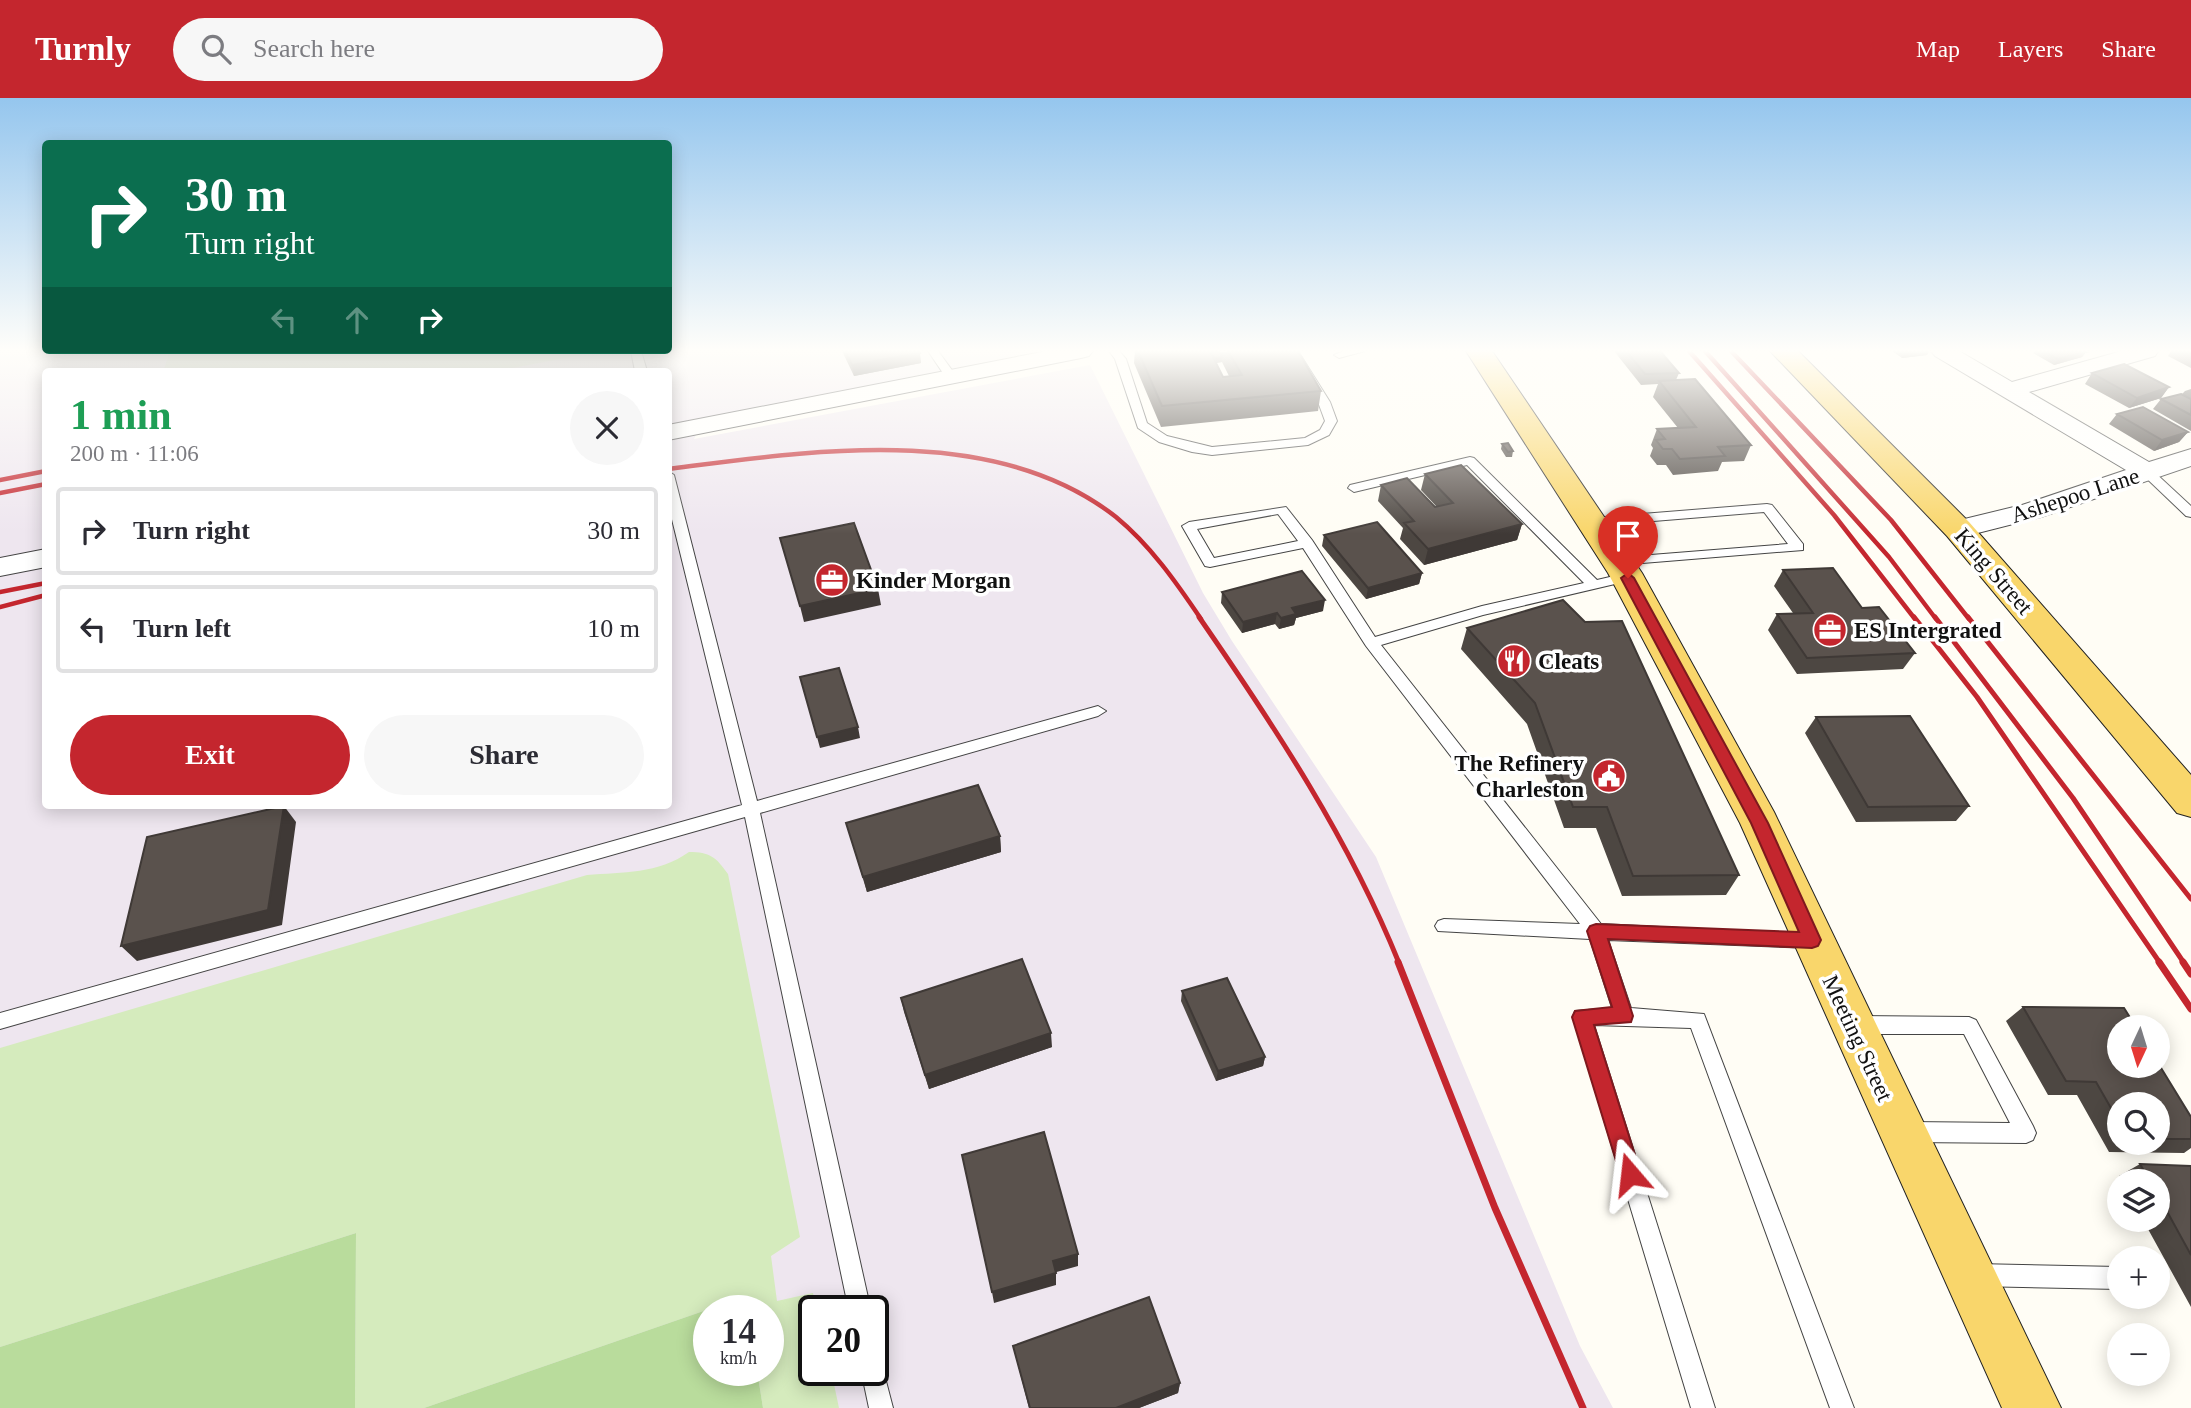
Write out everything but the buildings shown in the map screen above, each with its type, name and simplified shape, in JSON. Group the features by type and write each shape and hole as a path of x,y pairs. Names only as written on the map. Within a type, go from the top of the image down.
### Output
{"main road":[{"name":"Meeting Street","path":"1519,412 1592,522 1613,575 1760,823 1812,940 2032,1408"},
{"name":"King Street","path":"1843,412 1958,529 2191,802"}],"street":[{"path":"672,432 773,412"},
{"path":"2047,412 2147,472"},
{"name":"Ashepoo Lane","path":"1958,529 2031,511 2191,457"},
{"path":"0,567 42,559"}],"lane":[{"path":"1137,412 1142,425 1163,439 1212,451 1308,441 1325,432 1331,421 1328,412"},
{"path":"1354,488 1469,461 1613,575"},
{"path":"2147,472 2191,513"},
{"path":"672,491 751,809 857,1295"},
{"path":"1371,643 1613,575 1798,547 1767,508 1592,522"},
{"path":"1307,544 1210,563 1189,526 1281,510 1307,544 1371,643 1596,931 1624,1016"},
{"path":"0,1021 1098,711"},
{"path":"1444,926 1812,940"},
{"path":"1703,1408 1582,1017 1697,1020 1842,1408"},
{"path":"1852,1025 1969,1027 2026,1133 1902,1132"},
{"path":"1970,1275 2107,1278"},
{"path":"876,1386 881,1408"}],"shaded area":[{"name":"Kinder Morgan","path":"0,412 42,412 42,809 672,809 672,412 774,412 704,426 702,421 694,439 838,412 1113,412 1203,593 1376,857 1580,1346 1613,1408 0,1408"}],"green space":[{"path":"689,852 702,853 720,863 728,874 800,1237 771,1256 776,1295 693,1295 693,1315 424,1408 355,1408 356,1233 0,1347 0,1048 587,875 653,868"},
{"path":"356,1233 355,1408 0,1408 0,1347"},
{"path":"798,1296 798,1386 834,1386 839,1408 763,1408 760,1386 784,1386 784,1299"},
{"path":"693,1315 693,1386 760,1386 763,1408 424,1408"}],"railway":[{"path":"1743,412 1834,515 1915,619"},
{"path":"1760,412 1889,557 1936,619"},
{"path":"1789,412 1891,520 1969,619"},
{"path":"672,469 781,455 900,450 958,455 1015,466 1068,487 1116,517 1151,552 1201,619"},
{"path":"0,480 42,472"},
{"path":"0,493 42,485"},
{"path":"0,592 42,584"},
{"path":"0,607 42,596"},
{"path":"1199,617 1282,742 1334,828 1399,963"},
{"path":"1914,617 1977,697 2160,963"},
{"path":"1935,617 2073,798 2184,963"},
{"path":"1968,617 2191,899"},
{"path":"1398,962 1495,1208 1583,1408"},
{"path":"2159,962 2191,1009"},
{"path":"2183,962 2191,974"}],"place":[{"name":"Kinder Morgan","path":"832,580"},
{"name":"ES Intergrated","path":"1830,630"},
{"name":"Cleats","path":"1514,661"},
{"name":"The Refinery Charleston","path":"1609,776"}],"route":[{"path":"1628,578 1760,823 1812,940 1596,931 1624,1016 1582,1017 1630,1174"}]}
